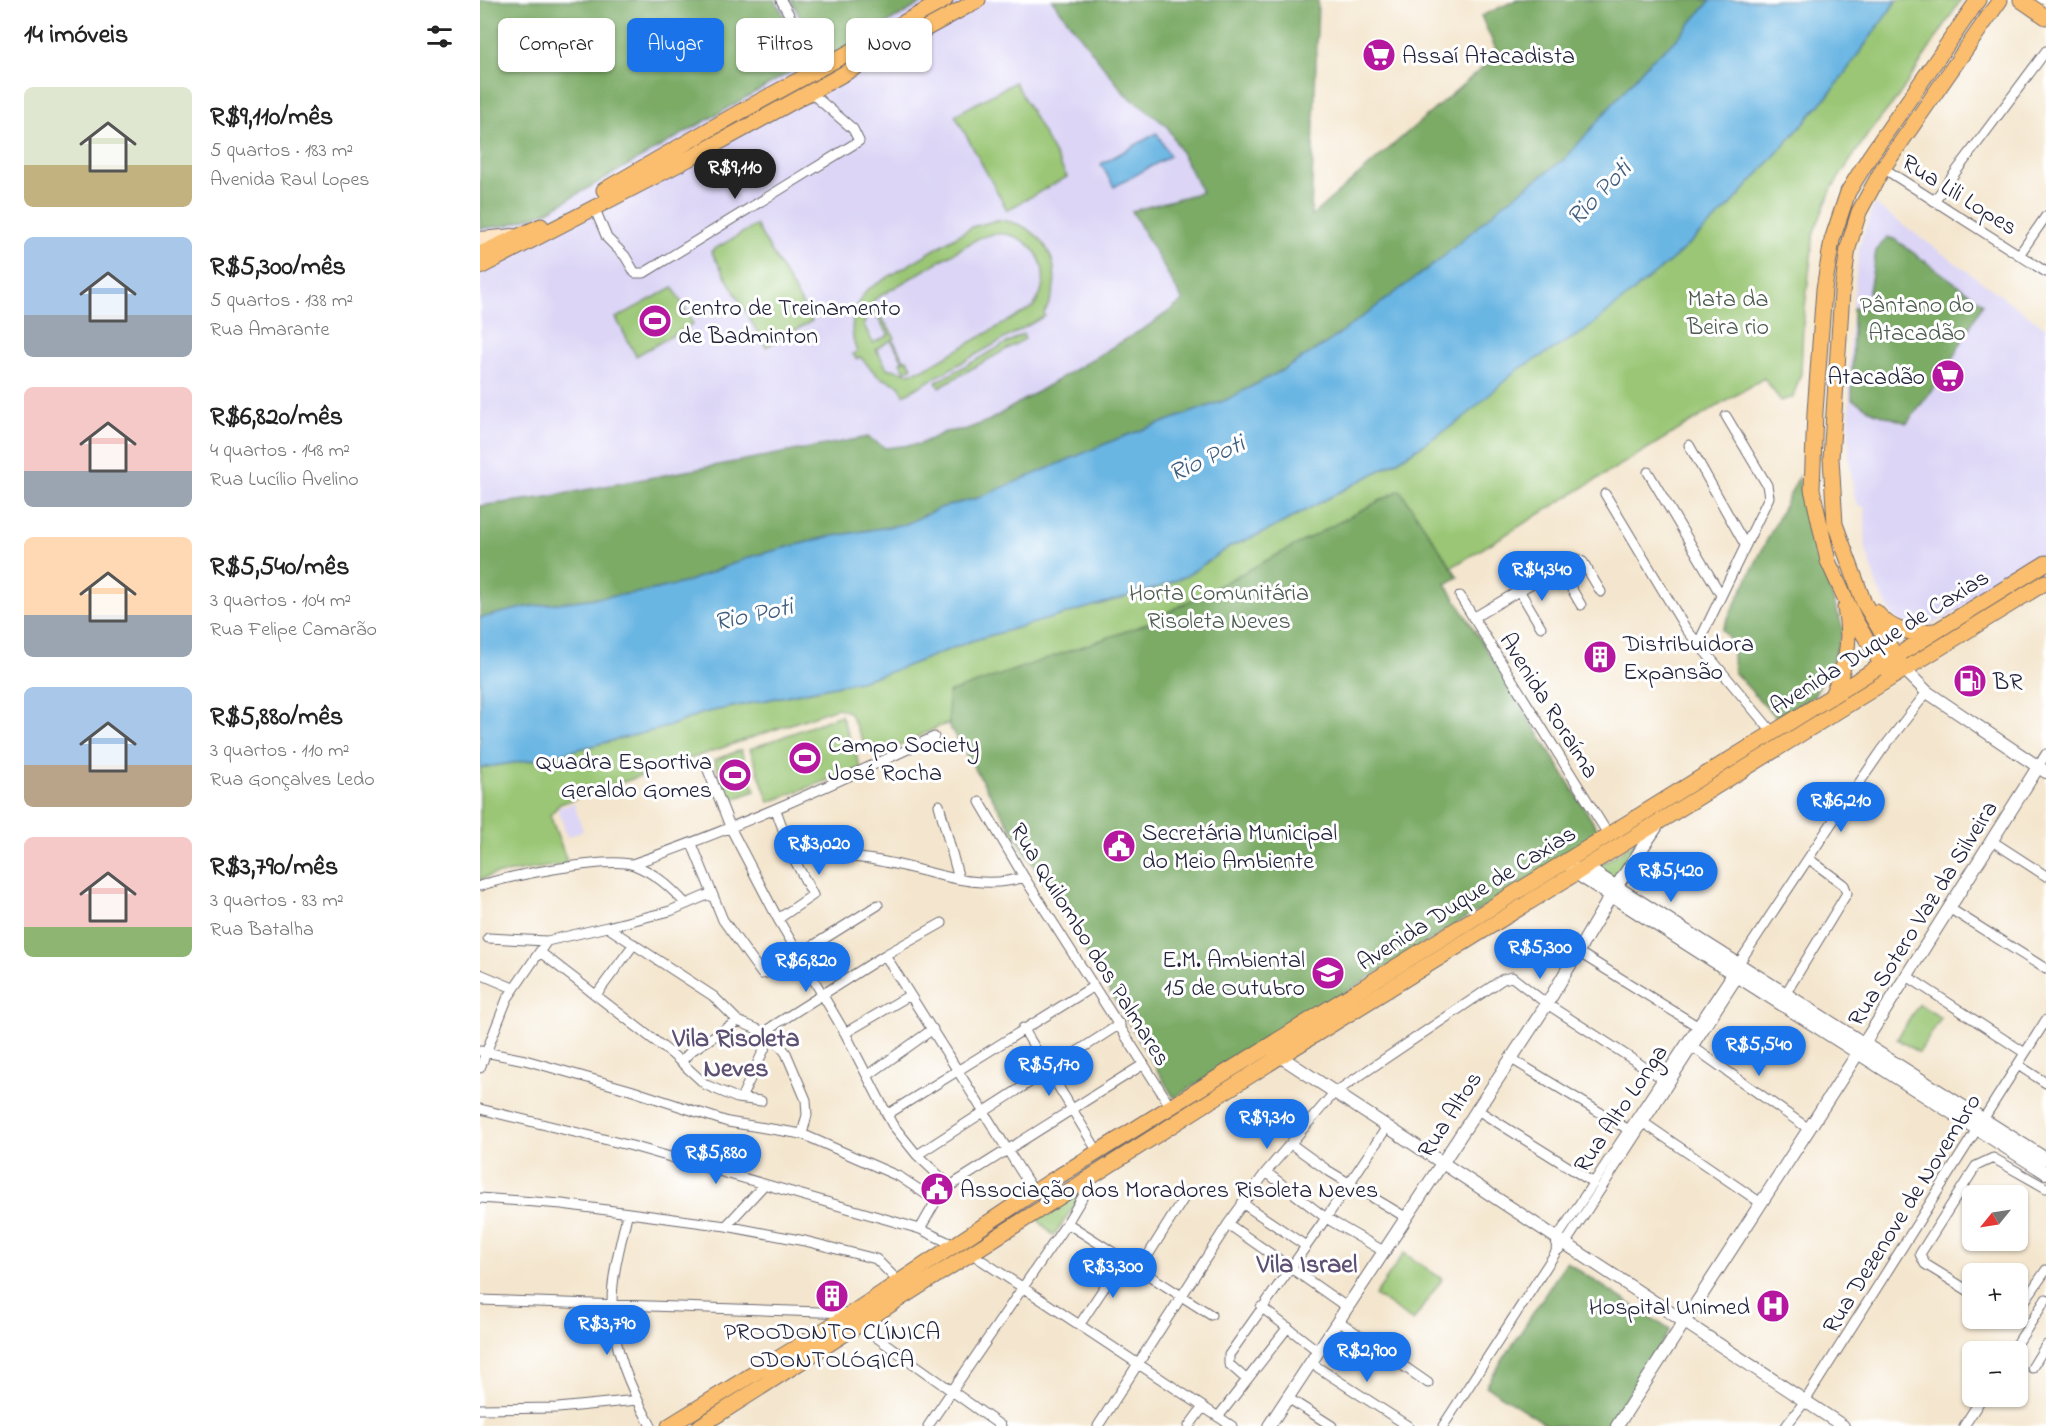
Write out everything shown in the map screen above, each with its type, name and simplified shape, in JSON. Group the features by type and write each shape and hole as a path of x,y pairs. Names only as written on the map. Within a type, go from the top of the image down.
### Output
{"main road":[{"path":"480,254 703,142 810,92 978,0"},
{"path":"1904,676 1888,661 1823,542 1812,489 1824,289 1832,240 1848,192 1870,156 1978,0"},
{"path":"2021,0 2046,17"},
{"path":"2042,0 2046,4"},
{"path":"834,61 943,1 949,16"},
{"path":"1831,697 1842,674 1848,648 1848,588 1835,524 1831,458 1842,292 1848,248 1859,212 1883,168 1975,35 2002,1"},
{"path":"1961,25 1975,35"},
{"path":"480,267 594,207 814,72"},
{"path":"480,239 510,237 535,228"},
{"name":"Avenida Duque de Caxias","path":"669,1426 971,1253 1092,1176 1275,1052 1570,858 2046,563"},
{"name":"Avenida Duque de Caxias","path":"700,1426 855,1318 899,1282 1034,1192 1171,1107 1275,1052 1582,871 1659,822 1904,676 2046,582"},
{"path":"1848,588 1897,630 1916,633 1937,631"}],"street":[{"path":"781,0 791,18"},
{"path":"1934,201 2046,51"},
{"path":"594,207 609,242 625,256 635,273 644,273 860,141 853,129 810,92"},
{"name":"Rua Lili Lopes","path":"1883,168 2046,272"},
{"path":"2019,255 2046,216"},
{"path":"1698,644 1744,543 1769,497 1768,491 1726,416"},
{"path":"1689,445 1744,543"},
{"path":"1648,472 1721,595"},
{"path":"1605,494 1680,620 1773,733"},
{"path":"1473,618 1575,558 1579,559 1601,592"},
{"path":"1559,567 1581,604"},
{"path":"1519,590 1541,627"},
{"name":"Avenida Roraíma","path":"1460,596 1608,834"},
{"path":"1904,676 2042,769"},
{"path":"1735,976 1740,963 1882,750 1927,692"},
{"path":"480,886 498,880 582,866 632,864 731,829 934,737"},
{"name":"Rua Sotero Vaz da Silveira","path":"1617,1426 1862,1048 1992,841 2042,769 2046,754"},
{"path":"708,770 731,829 778,919 844,1033 898,1134 950,1186"},
{"name":"Rua Quilombo dos Palmares","path":"980,802 1024,877 1171,1107"},
{"path":"939,805 959,879"},
{"path":"776,810 793,857 813,896 778,919"},
{"name":"Rua Altos","path":"1269,1426 1318,1351 1340,1322 1476,1109 1547,1004 1614,891 1659,822"},
{"path":"1992,841 2046,876"},
{"path":"692,844 723,920 762,974 771,972 878,905"},
{"path":"793,857 858,857 992,884 1024,877"},
{"path":"1570,858 1572,868 1582,871 1740,963 1786,993 1976,1129 2046,1173"},
{"path":"1786,993 1847,893 1844,885 1809,859"},
{"path":"632,864 669,885 685,903"},
{"path":"1614,891 1735,976 1984,1118 2046,1159"},
{"path":"488,938 547,941 659,915 712,893"},
{"path":"1949,908 2046,969"},
{"path":"741,1098 773,1026 885,955 942,923"},
{"path":"607,927 713,996 738,1021 769,1034 786,1053 806,1100 807,1115 802,1134"},
{"path":"480,1068 483,1051 513,988 547,941"},
{"path":"596,995 634,944"},
{"path":"540,952 681,1062 706,1085 741,1098 761,1101"},
{"path":"1578,952 1701,1028"},
{"path":"885,955 1034,1192"},
{"path":"480,974 513,988"},
{"name":"Rua Alto Longa","path":"1559,1245 1594,1183 1735,976"},
{"path":"1907,976 2025,1053"},
{"path":"1098,1426 1184,1297 1242,1203 1334,1093 1507,977 1512,977 1547,1004 1663,1079"},
{"path":"888,1114 1094,986"},
{"path":"844,1033 910,994"},
{"name":"Rua Dezenove de Novembro","path":"1786,1426 1805,1401 2046,1020"},
{"path":"681,1062 691,1051 738,1021"},
{"path":"917,1155 983,1110 1120,1024"},
{"path":"1023,1028 1098,1152"},
{"name":"Rua Alto Longa","path":"1443,1426 1559,1245 1644,1123 1693,1047 1701,1028"},
{"path":"867,1076 933,1029"},
{"path":"1693,1047 1809,1129"},
{"path":"483,1051 525,1060 630,1090 728,1122 802,1134 900,1177 936,1201"},
{"path":"1275,1052 1559,1245 1684,1322 1843,1426"},
{"path":"1510,1058 1629,1130"},
{"path":"920,1229 936,1201 950,1186 1144,1065"},
{"path":"2018,1065 2046,1083"},
{"path":"480,1109 584,1132 763,1186 920,1229 971,1253 1232,1426"},
{"path":"1476,1109 1594,1183"},
{"path":"1644,1123 1761,1203"},
{"path":"1246,1380 1229,1364 1229,1354 1350,1184 1387,1127"},
{"path":"1291,1144 1350,1184 1407,1218"},
{"path":"1962,1287 1925,1264 1920,1254 1976,1166 1993,1158 2046,1188"},
{"path":"1266,1172 1326,1218 1385,1252"},
{"path":"928,1426 1067,1223 1088,1188 1092,1176"},
{"path":"726,1226 763,1186"},
{"path":"1140,1268 1187,1193"},
{"path":"480,1198 562,1204 627,1215 726,1226 852,1251 876,1259 899,1282"},
{"path":"1242,1203 1306,1246"},
{"path":"627,1215 612,1304 620,1351 637,1400 651,1426"},
{"path":"1067,1223 1211,1315"},
{"path":"1228,1224 1348,1308"},
{"path":"1080,1324 1123,1259"},
{"path":"2028,1296 2046,1270"},
{"path":"2019,1341 2046,1299"},
{"path":"480,1300 612,1304 855,1318 1001,1426"},
{"path":"1261,1307 1318,1351"},
{"path":"1340,1322 1428,1383"},
{"path":"1218,1416 1288,1327"},
{"path":"2032,1368 2046,1345"},
{"path":"1311,1363 1408,1426"},
{"path":"1287,1398 1332,1426"},
{"path":"480,1409 558,1408 637,1400"},
{"path":"1189,1426 1203,1407"},
{"path":"1964,1426 1976,1407"}],"shaded area":[{"path":"480,0 1302,0 1283,370 978,499 940,508 906,524 480,618"},
{"name":"Atacadão","path":"1874,204 2046,328 2046,557 1948,617 1927,626 1911,627 1895,618 1878,589 1865,546 1865,508 1857,504 1854,495 1849,458 1850,334 1859,247"},
{"path":"574,803 583,831 567,837 558,808"}],"green space":[{"path":"480,0 775,0 785,18 736,18 736,72 791,72 548,211 509,225 480,229"},
{"path":"791,0 927,0 896,18 846,18 846,48 834,54 834,18 800,18"},
{"path":"1052,0 1318,0 1311,216 1498,54 1481,16 1516,0 1711,0 1676,40 1649,62 1566,158 1502,205 1442,258 1327,343 1283,370 1226,400 1117,439 981,497 940,508 906,524 823,538 753,556 684,583 644,592 527,607 480,618 480,506 547,497 868,437 885,448 920,444 945,432 967,429 990,420 1148,326 1183,301 1132,211 1202,192 1167,126 1125,94"},
{"name":"Mata da Beira rio","path":"1897,0 1961,0 1898,97 1868,134 1832,188 1814,232 1803,324 1801,373 1793,397 1781,401 1764,378 1434,578 996,713 940,726 881,755 869,753 849,712 837,708 560,804 550,815 568,864 492,875 480,880 480,768 539,759 667,727 703,713 859,681 899,669 971,641 1160,587 1186,576 1231,546 1267,531 1399,460 1461,420 1517,370 1585,331 1675,257 1730,206 1832,91"},
{"path":"1015,82 1067,177 1007,210 955,115"},
{"path":"997,220 1014,223 1029,230 1040,239 1049,252 1055,281 1045,316 904,395 899,385 879,377 860,357 856,359 853,354 857,352 852,327 855,311 868,289 972,227","holes":["993,234 1020,239 1031,247 1042,268 1043,281 1040,294 1033,307 922,370 908,373 887,368 876,349 891,340 903,361 900,362 905,371 912,367 907,359 904,360 893,340 895,338 879,314 882,312 877,304 871,308 889,335 873,343 864,325 867,311 875,299 979,238"]},
{"path":"756,225 812,321 766,347 711,251"},
{"name":"Pântano do Atacadão","path":"1887,237 1894,239 1983,303 1944,374 1907,423 1874,412 1852,399 1853,308 1866,308 1876,251"},
{"name":"Centro de Treinamento de Badminton","path":"673,287 693,324 636,356 616,318"},
{"path":"1023,334 1025,339 939,387 936,382"},
{"path":"1799,476 1802,503 1843,629 1831,666 1813,697 1776,718 1734,672 1732,642 1722,630"},
{"name":"Horta Comunitária Risoleta Neves","path":"1400,490 1458,577 1446,584 1601,835 1174,1098 949,726 948,693 1144,625"},
{"name":"Campo Society José Rocha","path":"841,715 861,768 769,802 750,749"},
{"name":"Quadra Esportiva Geraldo Gomes","path":"741,750 755,791 729,801 714,760"},
{"path":"1645,836 1617,882 1597,867"},
{"path":"1919,1004 1941,1018 1919,1053 1897,1039"},
{"path":"1088,1185 1054,1236 1035,1217"},
{"path":"1404,1253 1442,1279 1413,1321 1375,1295"},
{"path":"1566,1262 1670,1330 1608,1426 1549,1426 1486,1386"}],"water":[{"name":"Rio Poti","path":"1711,0 1897,0 1832,91 1730,206 1675,257 1585,331 1517,370 1461,420 1399,460 1267,531 1231,546 1186,576 1160,587 971,641 899,669 859,681 703,713 667,727 539,759 480,768 480,618 527,607 644,592 684,583 753,556 828,537 906,524 940,508 978,498 1117,439 1226,400 1283,370 1327,343 1442,258 1502,205 1566,158 1649,62 1676,40"},
{"path":"1157,133 1170,156 1114,187 1101,164"}],"place":[{"name":"Assaí Atacadista","path":"1379,55"},
{"name":"Centro de Treinamento de Badminton","path":"655,321"},
{"name":"Atacadão","path":"1948,376"},
{"name":"Distribuidora Expansão","path":"1600,657"},
{"name":"BR","path":"1970,681"},
{"name":"Campo Society José Rocha","path":"805,758"},
{"name":"Quadra Esportiva Geraldo Gomes","path":"735,775"},
{"name":"Secretária Municipal do Meio Ambiente","path":"1119,846"},
{"name":"E.M. Ambiental 15 de Outubro","path":"1328,973"},
{"name":"Associação dos Moradores Risoleta Neves","path":"937,1189"},
{"name":"PROODONTO CLÍNICA ODONTOLÓGICA","path":"832,1296"},
{"name":"Hospital Unimed","path":"1773,1306"}],"district":[{"name":"Vila Risoleta Neves","path":"736,1052"},
{"name":"Vila Israel","path":"1307,1263"}]}
